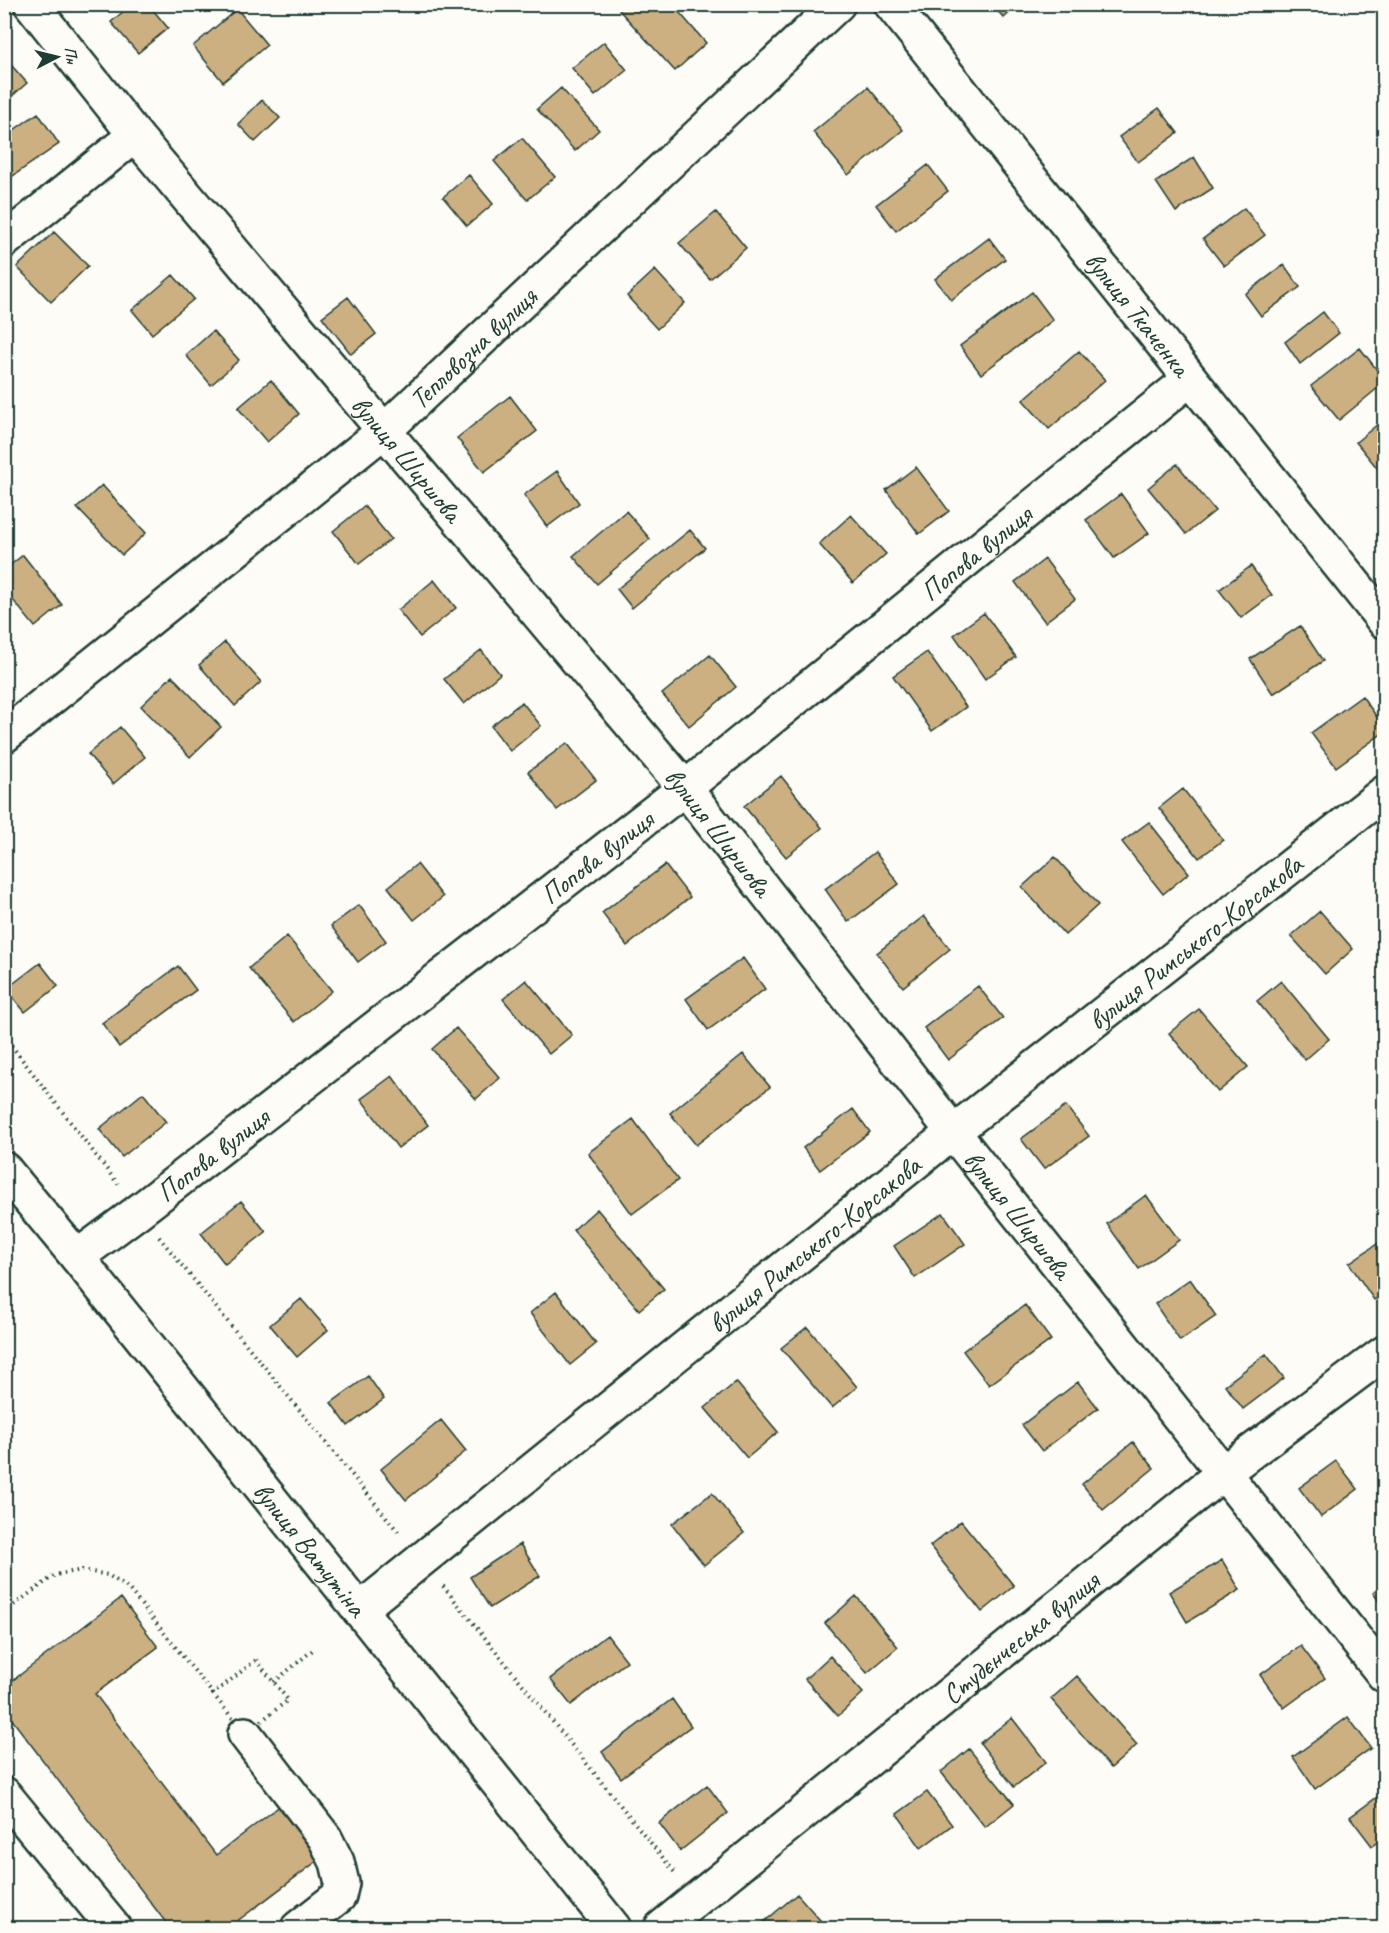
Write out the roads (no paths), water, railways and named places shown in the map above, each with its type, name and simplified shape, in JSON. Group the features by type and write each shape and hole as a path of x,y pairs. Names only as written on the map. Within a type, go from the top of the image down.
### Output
{"street":[{"name":"вулиця Ширшова","path":"31,4 135,135 685,788 953,1132 1384,1675"},
{"name":"Тепловозна вулиця","path":"4,736 384,431 838,4"},
{"name":"вулиця Ткаченка","path":"891,4 1384,621"},
{"path":"4,241 135,135"},
{"name":"Попова вулиця","path":"77,1257 685,788 1190,379"},
{"name":"вулиця Римського-Корсакова","path":"359,1610 953,1132 1384,793"},
{"name":"вулиця Ватутіна","path":"4,1169 359,1610 598,1923"},
{"name":"Студєнчеська вулиця","path":"661,1929 1223,1473 1384,1353"},
{"path":"245,1734 325,1838 337,1862 342,1883 339,1896 298,1929"},
{"path":"4,1794 114,1929"}]}
